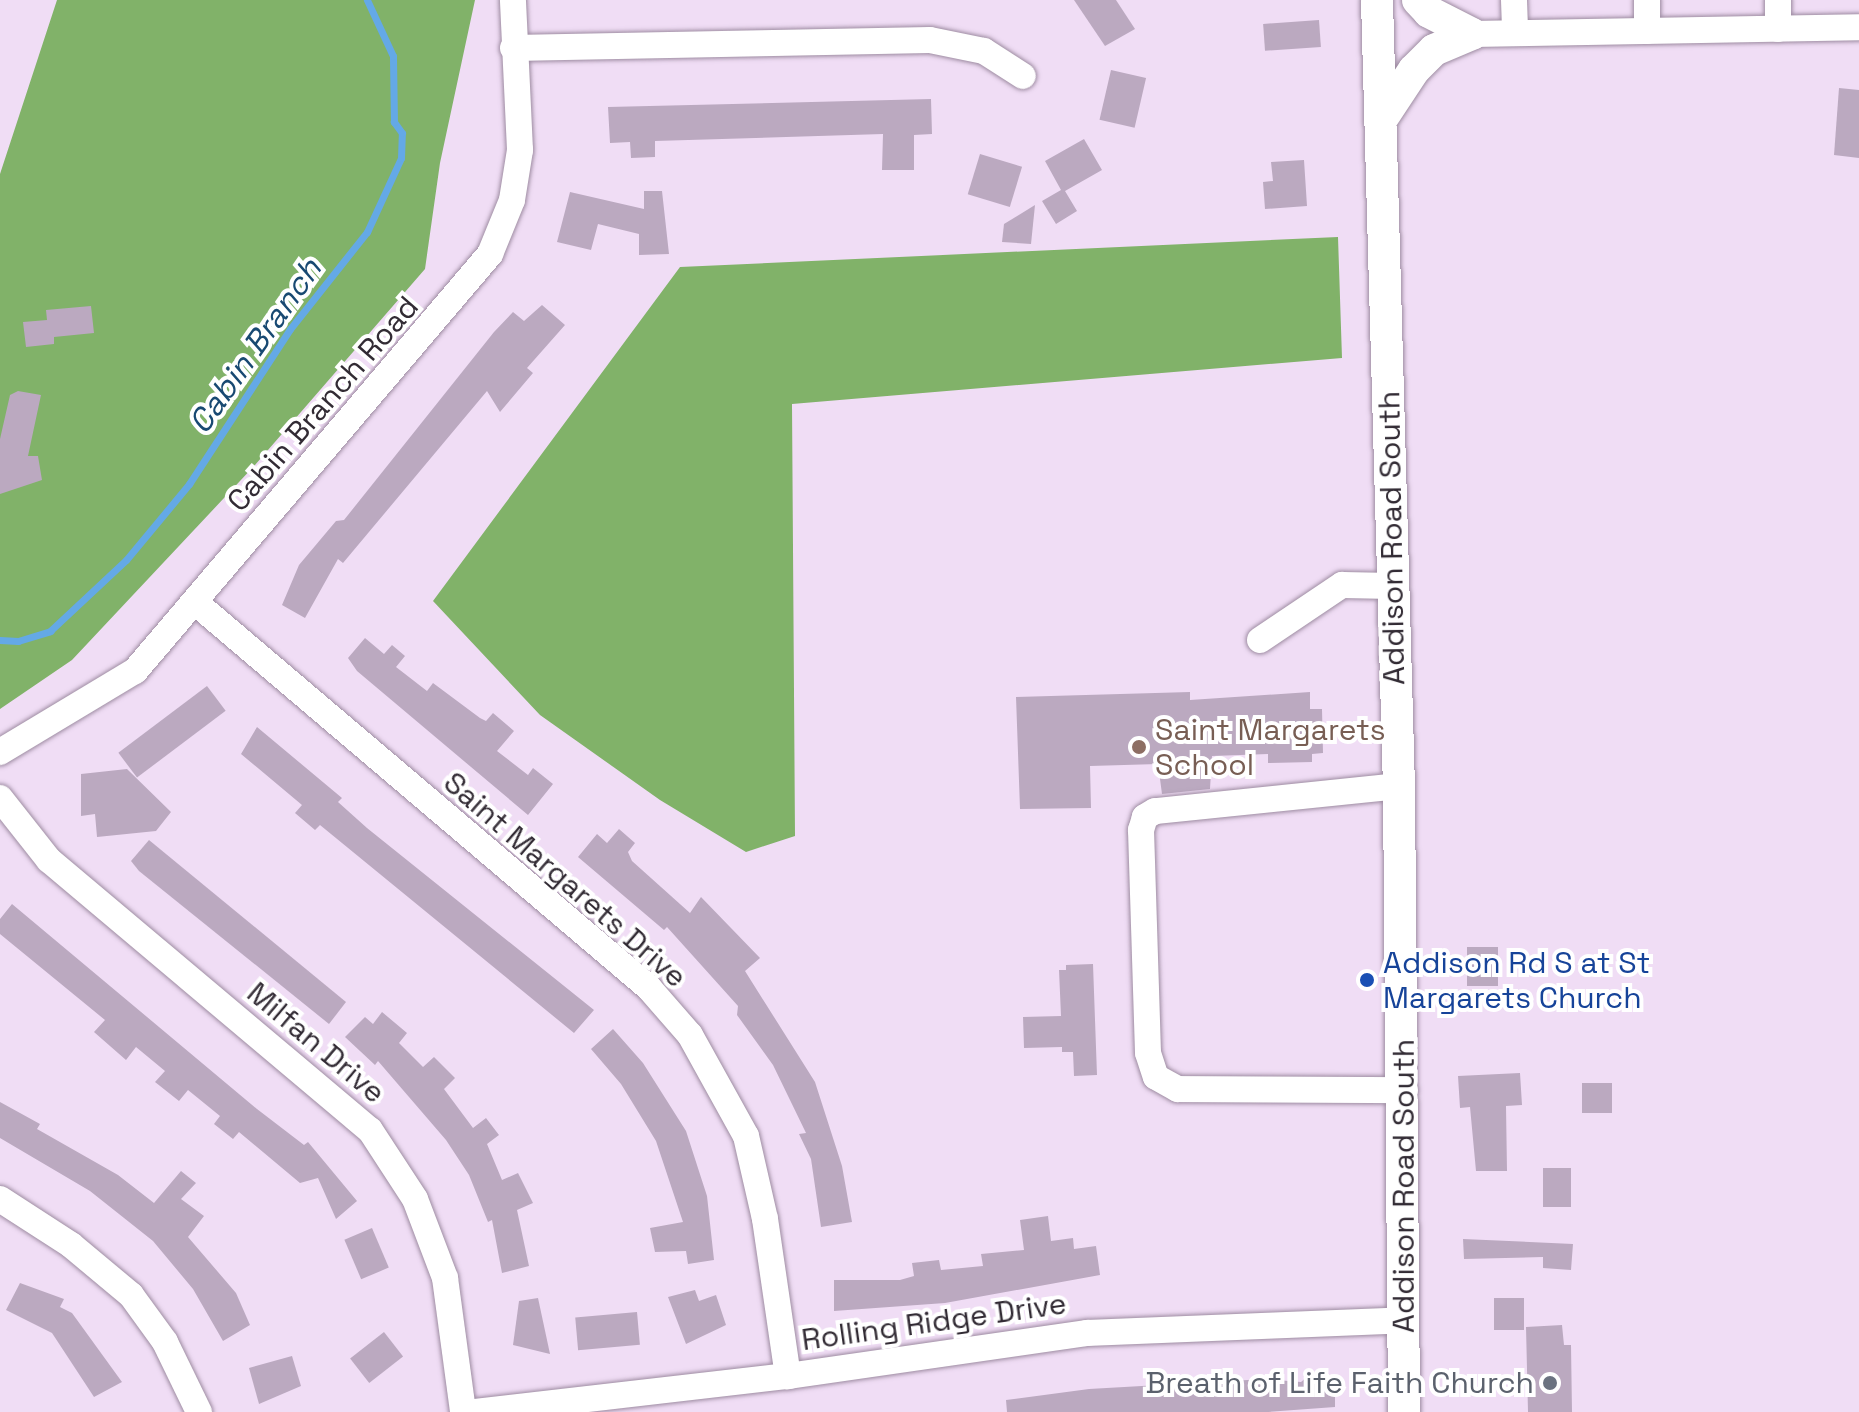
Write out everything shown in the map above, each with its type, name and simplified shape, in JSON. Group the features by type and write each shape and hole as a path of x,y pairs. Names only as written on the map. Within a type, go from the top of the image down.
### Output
{"main road":[{"name":"Addison Road South","path":"1377,0 1405,1090 1404,1412"},
{"path":"1418,0 1429,12 1472,34"},
{"path":"1381,120 1414,70 1434,50 1472,34"}],"street":[{"name":"Cabin Branch Road","path":"0,752 127,677 196,603 490,254 517,179 518,90 513,48 513,0"},
{"path":"1514,0 1515,32"},
{"path":"1647,0 1647,31"},
{"path":"1778,0 1778,29"},
{"path":"1472,34 1859,27"},
{"path":"513,48 930,40 984,51 1023,76"},
{"path":"1260,640 1342,585 1394,586"},
{"name":"Saint Margarets Drive","path":"196,603 649,988 690,1035 746,1136 765,1219 788,1376"},
{"path":"1399,786 1155,811 1145,817 1141,845 1148,1053 1156,1077 1178,1089 1405,1090"},
{"name":"Milfan Drive","path":"0,798 49,860 339,1101 378,1141 415,1199 445,1278 463,1412"},
{"path":"1,1202 82,1253 131,1295 165,1342 199,1412"},
{"name":"Rolling Ridge Drive","path":"475,1412 788,1376 1087,1333 1405,1320"}],"green space":[{"path":"57,0 475,0 440,163 425,269 255,465 72,660 0,709 0,174"},
{"path":"1338,237 1342,358 792,404 795,836 746,852 660,800 540,715 433,601 680,267"}],"building":[{"path":"1074,0 1116,0 1135,29 1105,46"},
{"path":"1319,20 1321,47 1265,51 1263,24"},
{"path":"1111,70 1146,78 1135,128 1100,120"},
{"path":"1839,88 1859,90 1859,158 1834,155"},
{"path":"931,99 932,134 914,135 914,170 882,170 883,134 655,141 655,157 631,158 630,142 610,143 608,107"},
{"path":"1084,139 1102,170 1065,191 1077,211 1056,224 1042,201 1061,190 1045,161"},
{"path":"980,154 1022,167 1010,207 968,194"},
{"path":"1304,160 1307,206 1265,209 1263,182 1273,181 1271,162"},
{"path":"644,191 662,191 669,254 639,255 639,234 598,224 591,250 557,242 570,192 644,209"},
{"path":"1035,205 1031,244 1002,242 1004,224"},
{"path":"542,305 565,325 527,368 533,373 500,412 487,391 343,563 338,559 305,618 282,605 299,565 336,521 344,520 494,332 513,312 524,321"},
{"path":"91,306 94,333 54,337 54,344 26,347 23,322 47,320 46,310"},
{"path":"18,391 41,395 28,456 38,456 42,480 0,494 0,439 10,395"},
{"path":"365,638 384,654 392,645 405,656 396,667 427,691 433,683 480,718 486,721 493,713 514,731 497,751 528,775 533,768 553,784 528,815 357,671 348,658"},
{"path":"207,686 226,711 137,778 118,753"},
{"path":"1190,692 1190,700 1310,692 1310,709 1322,709 1323,753 1312,754 1312,762 1268,763 1268,754 1212,756 1210,789 1162,794 1158,764 1090,766 1091,808 1020,809 1016,697"},
{"path":"257,727 342,798 338,802 367,828 594,1010 574,1033 320,825 315,830 295,813 302,805 241,754"},
{"path":"127,769 171,812 156,831 97,837 95,814 81,816 81,774"},
{"path":"619,829 635,843 628,852 632,861 690,913 701,897 760,958 745,971 815,1082 842,1166 852,1222 821,1227 811,1159 799,1134 806,1133 773,1065 737,1015 738,1006 667,927 664,930 578,857 597,834 607,843"},
{"path":"149,840 346,1002 329,1024 139,871 131,861"},
{"path":"12,904 257,1109 304,1145 308,1142 357,1201 336,1219 318,1178 300,1183 239,1132 233,1139 214,1124 220,1116 188,1090 179,1101 155,1082 165,1071 136,1047 126,1060 94,1032 105,1020 0,934 0,919"},
{"path":"1467,947 1498,947 1498,986 1467,986"},
{"path":"1093,964 1097,1075 1074,1076 1073,1052 1062,1052 1062,1047 1024,1048 1023,1017 1061,1016 1059,970 1066,970 1066,965"},
{"path":"382,1012 407,1033 399,1043 423,1067 434,1057 455,1078 444,1089 473,1128 486,1118 499,1135 487,1144 502,1180 518,1173 533,1203 517,1210 529,1266 502,1273 492,1220 488,1222 469,1175 446,1140 378,1061 375,1065 345,1037 365,1017 373,1024"},
{"path":"613,1029 643,1063 686,1131 707,1196 714,1260 688,1264 686,1251 655,1252 650,1228 683,1222 656,1141 621,1084 591,1049"},
{"path":"1520,1073 1522,1105 1506,1106 1507,1171 1476,1171 1470,1107 1460,1108 1458,1076"},
{"path":"1582,1083 1612,1083 1612,1113 1582,1113"},
{"path":"0,1102 40,1124 37,1129 118,1175 154,1203 181,1171 196,1183 181,1199 204,1216 188,1237 236,1293 250,1325 223,1341 193,1289 153,1241 90,1191 0,1138"},
{"path":"1543,1168 1571,1168 1571,1207 1543,1207"},
{"path":"1048,1216 1051,1241 1073,1238 1074,1249 1096,1246 1100,1275 945,1303 834,1311 834,1280 900,1280 914,1276 912,1263 939,1260 941,1270 983,1266 981,1254 1024,1250 1020,1220"},
{"path":"372,1228 389,1268 361,1279 344,1240"},
{"path":"1463,1239 1573,1244 1571,1270 1543,1268 1543,1257 1464,1259"},
{"path":"20,1283 64,1299 60,1307 72,1313 122,1382 94,1397 52,1333 6,1310"},
{"path":"695,1290 699,1301 716,1295 726,1325 686,1344 668,1297"},
{"path":"538,1298 550,1354 513,1345 519,1301"},
{"path":"1494,1298 1524,1298 1524,1330 1494,1330"},
{"path":"637,1312 640,1345 578,1350 575,1317"},
{"path":"1562,1325 1564,1345 1571,1345 1572,1412 1528,1412 1526,1327"},
{"path":"384,1332 403,1356 369,1383 350,1358"},
{"path":"292,1356 301,1386 259,1404 249,1368"},
{"path":"1308,1376 1335,1376 1335,1407 1268,1412 1007,1412 1006,1400 1089,1389 1265,1379 1301,1382"}],"waterway":[{"name":"Cabin Branch","path":"0,640 18,641 50,631 126,560 189,484 290,329 367,232 401,158 402,133 394,122 393,56 367,0"}],"place":[{"name":"Saint Margarets School","path":"1139,747"},
{"name":"Addison Rd S at St Margarets Church","path":"1367,980"},
{"name":"Breath of Life Faith Church","path":"1550,1383"}]}
